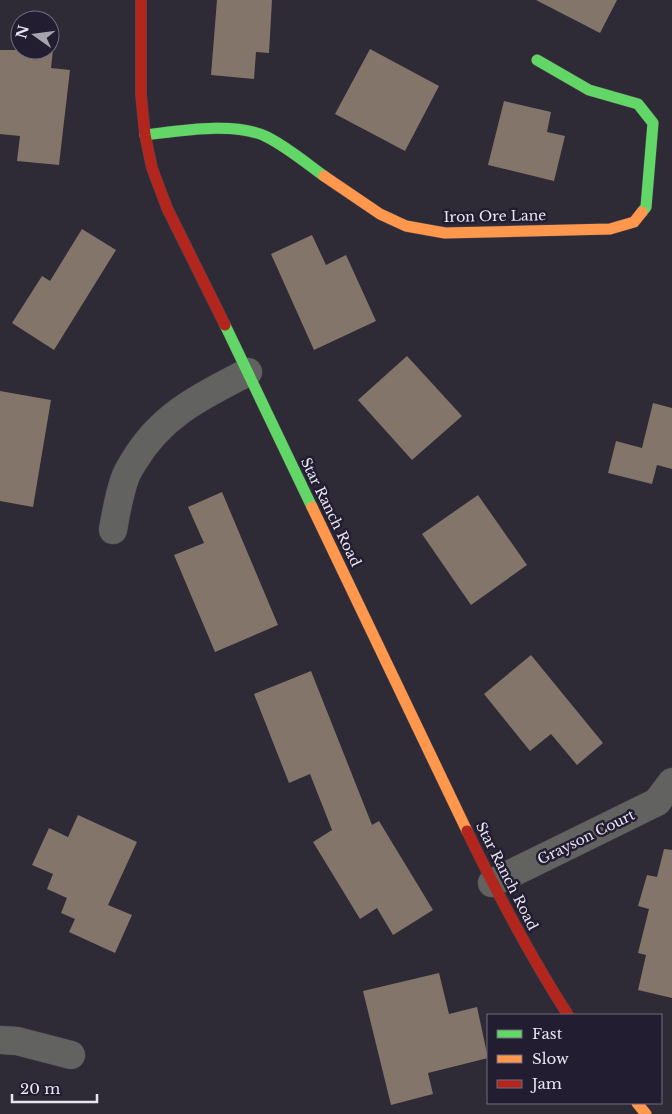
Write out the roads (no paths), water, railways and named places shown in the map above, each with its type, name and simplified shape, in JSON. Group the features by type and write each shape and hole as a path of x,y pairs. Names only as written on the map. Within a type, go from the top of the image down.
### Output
{"street":[{"name":"Star Ranch Road","path":"141,0 141,95 145,135 152,168 167,208 248,372 492,882 537,967 567,1014"},
{"name":"Iron Ore Lane","path":"145,135 200,130 240,129 266,136 380,214 406,226 445,233 610,229 634,222 646,207 653,123 638,104 590,90 537,60"},
{"path":"113,530 117,504 126,476 141,450 158,429 164,422 193,401 248,372"},
{"name":"Grayson Court","path":"492,882 657,802 672,782"},
{"path":"0,1040 17,1041 71,1055"},
{"path":"638,1104 646,1114"}]}
